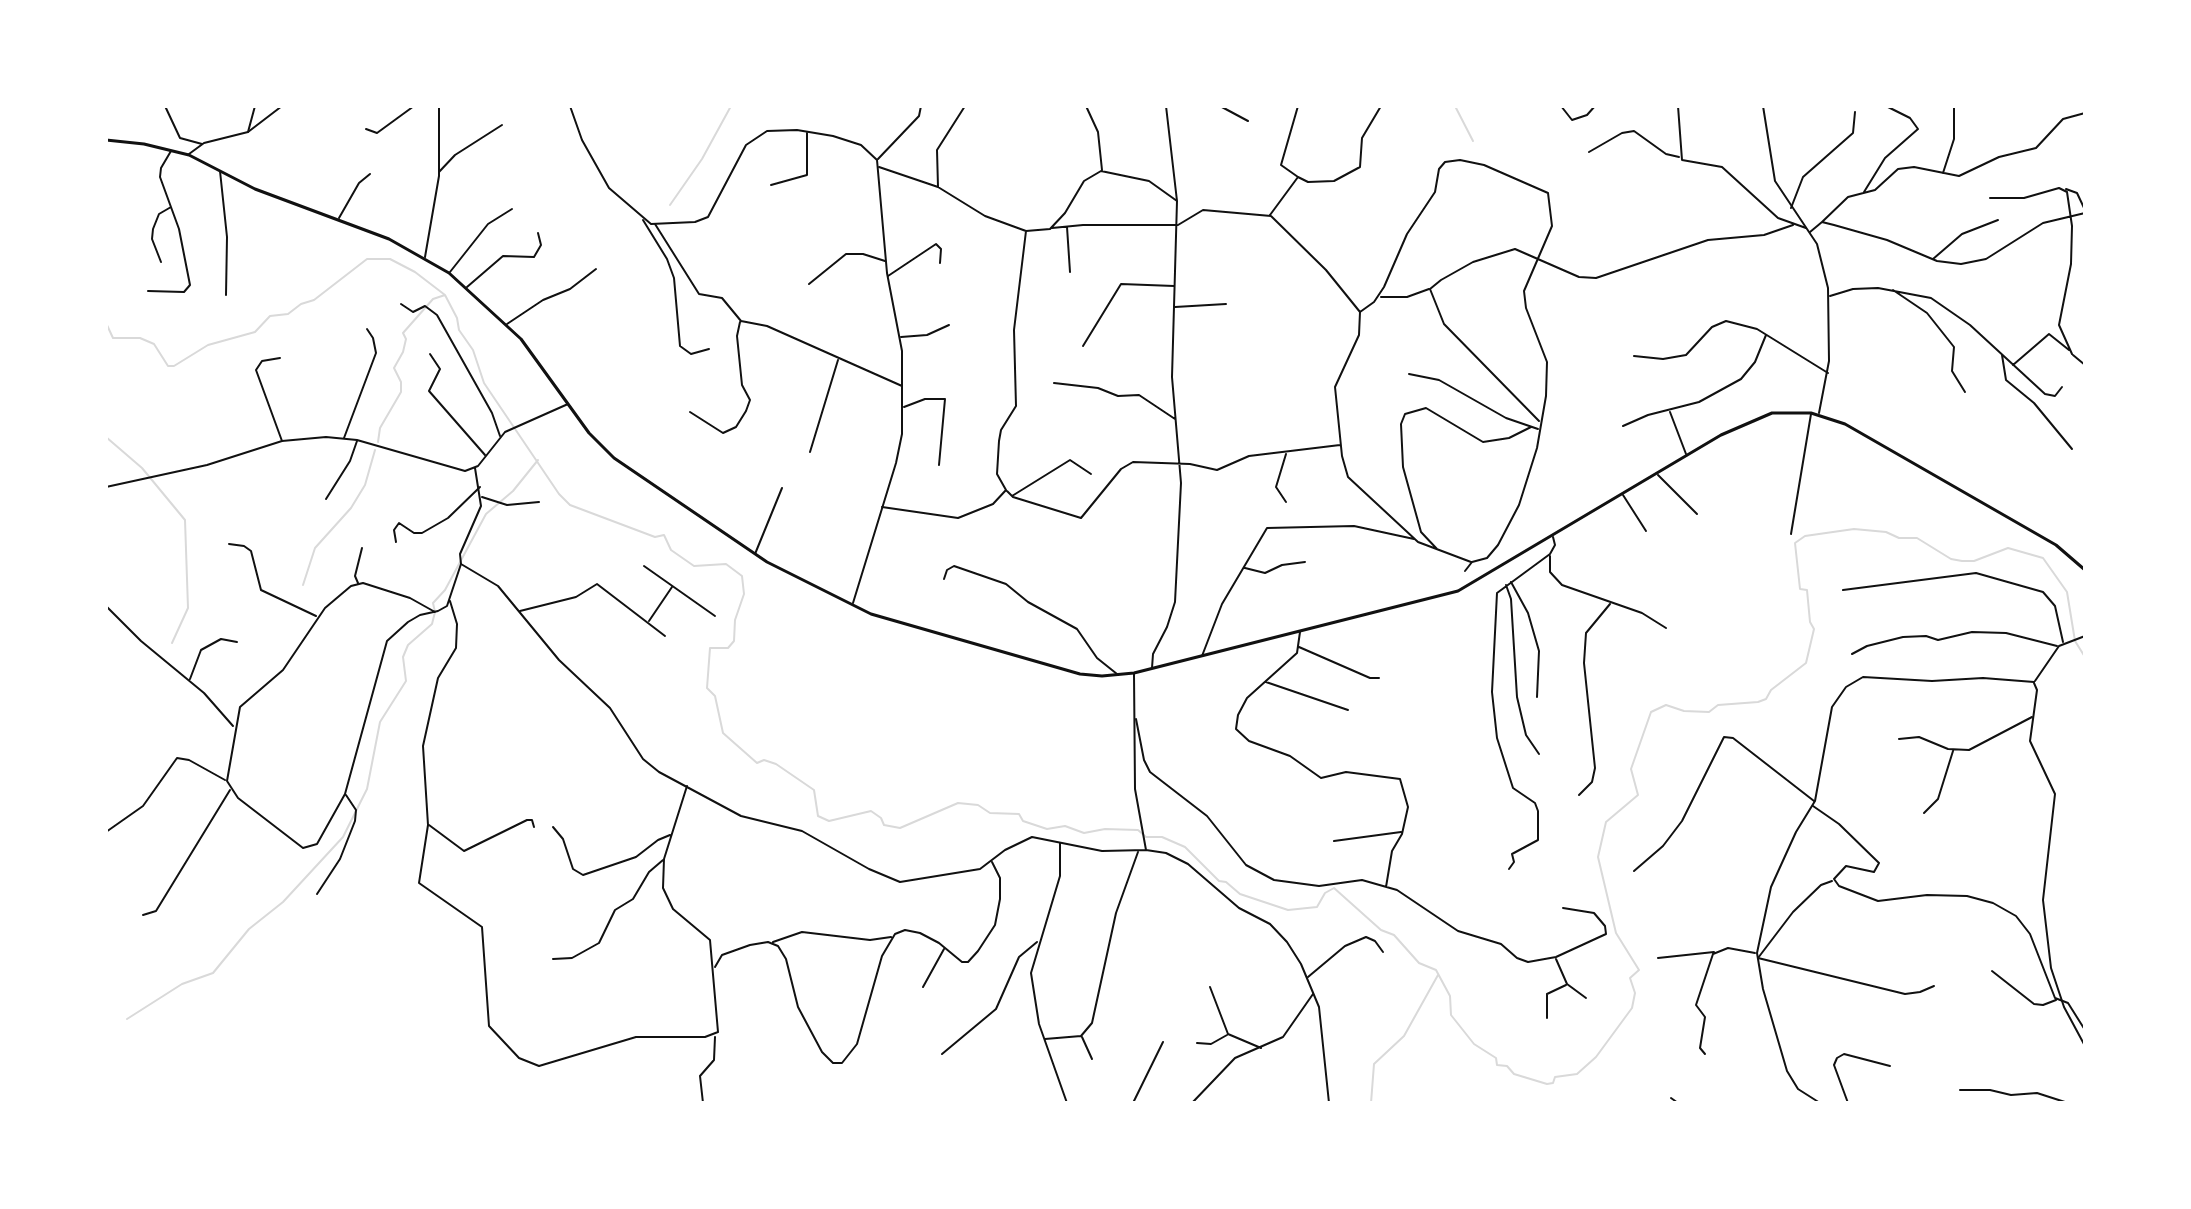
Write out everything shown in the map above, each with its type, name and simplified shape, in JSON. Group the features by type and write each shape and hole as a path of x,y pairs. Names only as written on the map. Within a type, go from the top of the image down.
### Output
{"main road":[{"path":"106,140 189,155 255,189 338,220 425,258 467,287 507,324 600,445 625,468 754,555 852,606 1068,671 1118,675 1134,673 1458,591 1755,418 1788,412 1819,414 1845,424 2042,536 2065,551 2085,570"}],"street":[{"path":"165,106 180,138 202,144"},
{"path":"248,132 255,106"},
{"path":"189,155 202,144 248,132 282,106"},
{"path":"366,129 377,133 414,106"},
{"path":"425,258 438,173 439,106"},
{"path":"570,106 600,176 617,198 643,220 667,259 674,278 680,346 691,354 709,349"},
{"path":"877,160 919,116 921,106"},
{"path":"938,187 937,150 965,106"},
{"path":"1086,106 1098,132 1102,171"},
{"path":"1152,668 1153,654 1171,618 1176,595 1180,464 1175,419 1174,307 1178,225 1166,108 1171,106"},
{"path":"1220,106 1248,121"},
{"path":"1298,106 1281,165 1308,182 1340,181 1360,167 1362,138 1381,106"},
{"path":"1561,106 1572,120 1587,115 1595,106"},
{"path":"1678,106 1680,158"},
{"path":"1763,106 1773,173 1791,208 1821,252 1830,296 1828,373 1819,414"},
{"path":"1863,193 1885,158 1918,129 1910,118 1886,106"},
{"path":"1943,174 1954,139 1954,106"},
{"path":"1791,208 1803,177 1853,133 1855,112"},
{"path":"1810,232 1848,197 1875,190 1901,168 1914,167 1959,176 1999,157 2036,148 2063,119 2085,113"},
{"path":"438,173 455,155 502,125"},
{"path":"643,220 655,224 695,222 708,217 743,151 756,136 774,130 807,132 853,142 877,160 886,261 899,336 902,408 899,451 852,606"},
{"path":"1589,152 1622,133 1634,131 1666,154 1686,163 1709,164 1727,170 1772,214 1793,225 1807,228"},
{"path":"771,185 807,175 807,132"},
{"path":"148,291 172,294 190,288 189,270 160,173 171,150"},
{"path":"1202,656 1222,604 1267,528 1354,526 1415,539 1472,562 1487,558 1498,545 1519,505 1540,430 1547,389 1547,362 1524,299 1527,278 1552,223 1546,191 1484,165 1452,159 1439,169 1435,192 1416,218 1378,297 1360,312"},
{"path":"878,167 938,187 985,216 1026,231 1067,226 1178,225 1203,210 1269,215 1311,253 1360,312 1359,335 1335,382 1341,445 1351,481 1415,539"},
{"path":"220,170 227,237 226,295"},
{"path":"1050,229 1065,213 1084,181 1102,171 1149,181 1177,201"},
{"path":"338,220 359,183 370,174"},
{"path":"1269,215 1298,177"},
{"path":"1822,222 1956,264 1979,262 2043,223 2085,212 2077,193 2064,189 2024,198 1990,198"},
{"path":"2064,189 2070,214 2071,264 2059,325 2072,354"},
{"path":"161,262 152,239 153,229 159,214 172,206"},
{"path":"449,273 488,224 512,209"},
{"path":"1933,259 1965,232 1998,220"},
{"path":"655,224 696,291 722,298 741,321 767,326 903,387"},
{"path":"1378,297 1407,297 1430,289 1453,272 1507,250 1520,249 1579,277 1596,278 1708,240 1764,235 1793,225"},
{"path":"1067,226 1070,272"},
{"path":"1026,231 1014,330 1016,406 999,441 997,474 1012,496 1081,518 1127,465 1140,461 1217,470 1249,456 1341,445"},
{"path":"467,287 503,256 534,257 541,245 538,233"},
{"path":"888,276 936,244 941,249 940,263"},
{"path":"809,284 851,253 886,261"},
{"path":"507,324 543,300 570,289 596,269"},
{"path":"1083,346 1121,284 1175,287"},
{"path":"1830,296 1853,289 1890,288 1940,302 2049,396 2055,396 2062,387"},
{"path":"1890,288 1918,305 1954,347 1952,371 1965,392"},
{"path":"1430,289 1449,332 1540,424"},
{"path":"401,304 413,312 425,306 437,315 492,413 500,436"},
{"path":"1174,307 1226,304"},
{"path":"690,412 723,433 736,427 746,411 750,400 742,385 737,336 741,321"},
{"path":"1634,356 1663,359 1686,355 1722,321 1746,325 1767,334 1828,373"},
{"path":"899,336 905,339 927,335 949,325"},
{"path":"344,438 376,353 373,338 367,329"},
{"path":"1623,426 1699,402 1741,379 1755,362 1767,334"},
{"path":"2012,366 2049,334 2085,365"},
{"path":"2002,353 2006,380 2034,403 2072,449"},
{"path":"430,354 440,369 429,391 485,456"},
{"path":"280,358 262,361 256,370 282,441"},
{"path":"810,452 838,359"},
{"path":"1409,374 1439,380 1506,418 1540,430"},
{"path":"1054,383 1098,388 1122,397 1143,396 1175,419"},
{"path":"902,408 925,399 942,398 946,401 939,439 939,465"},
{"path":"106,487 207,465 282,441 344,438 458,471 475,468 505,432 568,404"},
{"path":"1438,550 1421,532 1403,467 1401,424 1405,414 1426,408 1483,442 1509,438 1531,427"},
{"path":"1669,411 1687,456"},
{"path":"1791,534 1811,413"},
{"path":"326,499 350,461 357,440"},
{"path":"1285,452 1276,490 1286,502"},
{"path":"1012,496 1070,460 1091,474"},
{"path":"435,612 391,591 358,583 318,617 283,670 241,704 234,727 227,781 240,800 308,849 320,841 345,794 387,641 408,622 435,612 445,608 450,601 461,564 460,554 479,512 482,497 475,468"},
{"path":"1657,474 1697,514"},
{"path":"396,542 394,530 399,523 414,533 426,531 448,518 480,487"},
{"path":"754,555 782,488"},
{"path":"882,507 958,518 989,506 1006,490"},
{"path":"1623,495 1646,531"},
{"path":"482,497 507,505 539,502"},
{"path":"1509,869 1514,862 1512,854 1533,845 1538,838 1537,806 1513,788 1494,716 1497,593 1550,554 1554,548 1553,537"},
{"path":"229,544 244,546 251,551 261,590 318,617"},
{"path":"358,583 355,576 362,548"},
{"path":"1550,554 1549,569 1558,582 1610,604 1637,611 1666,628"},
{"path":"1245,568 1265,573 1282,565 1305,562"},
{"path":"1465,571 1472,562"},
{"path":"461,564 492,580 559,660 610,708 645,762 741,816 802,831 869,869 900,882 974,871 1032,837 1102,851 1166,853 1188,864 1239,908 1270,924 1295,954 1314,993 1322,1024 1329,1103"},
{"path":"644,566 715,616"},
{"path":"944,579 947,570 954,566 1006,584 1028,602 1077,629 1097,658 1118,675"},
{"path":"1843,590 1909,579 1980,574 2046,594 2055,606 2063,642"},
{"path":"1511,582 1528,613 1539,651 1537,697"},
{"path":"520,611 576,597 597,584 665,636"},
{"path":"1506,584 1511,599 1517,697 1526,735 1539,754"},
{"path":"648,622 673,585"},
{"path":"450,601 457,624 456,648 438,678 423,746 428,825 421,885 476,920 486,938 489,1026 497,1038 525,1062 544,1065 650,1035 715,1035"},
{"path":"1579,795 1592,782 1595,768 1584,663 1586,633 1610,604"},
{"path":"106,606 141,641 190,680 234,727"},
{"path":"1300,631 1299,647 1244,701 1236,718 1237,731 1257,744 1290,756 1323,779 1343,772 1399,778 1408,807 1403,832 1392,851 1386,887"},
{"path":"1852,654 1867,646 1903,637 1926,636 1938,640 1972,632 2006,633 2059,646"},
{"path":"1820,1103 1795,1086 1787,1071 1763,989 1757,955 1771,887 1800,825 1815,801 1830,713 1835,701 1852,682 1880,675 1932,681 1989,678 2025,684 2034,682 2063,642 2084,637"},
{"path":"190,680 201,650 221,639 237,642"},
{"path":"1299,647 1370,678 1379,678"},
{"path":"1134,673 1135,789 1146,850"},
{"path":"1266,682 1348,710"},
{"path":"2034,682 2037,690 2030,741 2055,794 2043,900 2051,968 2059,999 2085,1030"},
{"path":"1899,739 1919,737 1954,750 1977,747 2032,717"},
{"path":"1135,718 1150,772 1210,820 1249,867 1290,885 1319,886 1354,880 1386,887 1399,892 1461,932 1501,944 1523,961 1555,957 1606,932 1594,913 1563,908"},
{"path":"1634,871 1663,846 1682,821 1724,737 1733,738 1815,801"},
{"path":"1924,813 1937,801 1954,750"},
{"path":"106,832 143,806 177,758 189,760 227,781"},
{"path":"687,786 664,859 663,888 667,901 682,919 709,937 715,968 719,1026 715,1035 714,1060 700,1076 703,1103"},
{"path":"143,915 156,911 231,789"},
{"path":"317,894 340,859 355,821 354,807 345,794"},
{"path":"1757,955 1793,912 1821,885 1834,881 1846,866 1874,872 1879,863 1839,824 1813,806"},
{"path":"428,825 464,851 527,820 533,821 534,827"},
{"path":"553,827 563,839 573,869 583,875 640,856 658,840 671,835"},
{"path":"1334,841 1403,832"},
{"path":"1060,842 1060,876 1038,941 1031,973 1044,1039 1067,1103"},
{"path":"1081,1036 1095,1016 1114,921 1138,852"},
{"path":"553,959 572,958 599,943 615,910 633,899 649,872 664,859"},
{"path":"715,968 726,953 757,943 772,943 802,932 870,940 912,931 945,948 955,959 966,962 992,930 1001,884 992,862"},
{"path":"1834,881 1842,888 1878,901 1960,895 1993,903 2025,925 2059,999 2085,1046"},
{"path":"772,943 784,955 798,1007 822,1052 837,1064 845,1061 856,1047 882,956 893,937"},
{"path":"1307,978 1345,946 1366,937 1372,938 1383,952"},
{"path":"942,1054 996,1009 1019,957 1038,941"},
{"path":"923,987 945,948"},
{"path":"1658,958 1728,948 1905,994 1934,986"},
{"path":"1705,1054 1700,1048 1705,1017 1696,1005 1715,952"},
{"path":"1555,957 1567,984 1586,998"},
{"path":"1992,971 2034,1004 2043,1005 2059,999"},
{"path":"1547,1018 1547,994 1567,984"},
{"path":"1210,987 1228,1034 1262,1048"},
{"path":"1192,1103 1235,1058 1283,1037 1314,993"},
{"path":"1197,1043 1211,1044 1228,1034"},
{"path":"1044,1039 1081,1036"},
{"path":"1081,1036 1092,1059"},
{"path":"1133,1103 1163,1042"},
{"path":"1848,1103 1834,1065 1837,1058 1844,1054 1890,1066"},
{"path":"1960,1090 1990,1090 2011,1095 2037,1093 2068,1103"},
{"path":"1671,1098 1678,1103"}],"waterway":[{"path":"670,205 702,159 731,106"},
{"path":"1455,106 1473,141"},
{"path":"106,323 113,338 140,338 154,344 168,366 174,366 208,345 255,332 270,316 288,314 301,304 314,300 367,259 390,259 415,272 445,295 457,318 459,330 473,350 484,383 559,494 570,505 655,537 664,535 671,550 694,566 726,564 742,576 744,594 735,620 734,641 728,648 710,648 707,688 715,696 723,733 757,763 764,760 776,764 814,790 818,816 829,821 871,811 881,818 884,825 900,828 958,803 978,805 990,813 1019,814 1023,821 1047,829 1065,826 1084,833 1105,829 1138,830 1146,837 1162,837 1185,847 1219,881 1226,882 1240,894 1288,910 1317,907 1325,893 1334,888 1381,930 1394,935 1419,963 1436,970 1450,996 1451,1015 1474,1044 1496,1058 1497,1065 1507,1066 1514,1074 1547,1084 1553,1083 1555,1077 1577,1074 1596,1057 1632,1008 1635,993 1630,978 1639,970 1616,933 1598,857 1606,822 1638,795 1631,769 1651,712 1666,705 1684,711 1709,712 1718,705 1758,702 1766,699 1771,690 1806,663 1814,629 1810,622 1807,590 1800,589 1795,543 1805,536 1854,529 1886,532 1899,538 1917,538 1951,559 1962,561 1974,561 2008,548 2043,558 2067,592 2075,641 2085,657"},
{"path":"378,442 380,428 401,392 401,382 394,368 403,352 406,339 403,333 433,299 445,295"},
{"path":"106,437 142,468 185,520 188,608 172,643"},
{"path":"303,585 315,548 351,508 365,485 375,450"},
{"path":"127,1019 182,984 213,973 249,929 283,902 343,837 367,789 380,722 406,681 403,657 408,645 432,624 435,612 433,603 445,590 486,514 513,491 538,460"},
{"path":"1371,1103 1374,1064 1404,1036 1438,975"}]}
